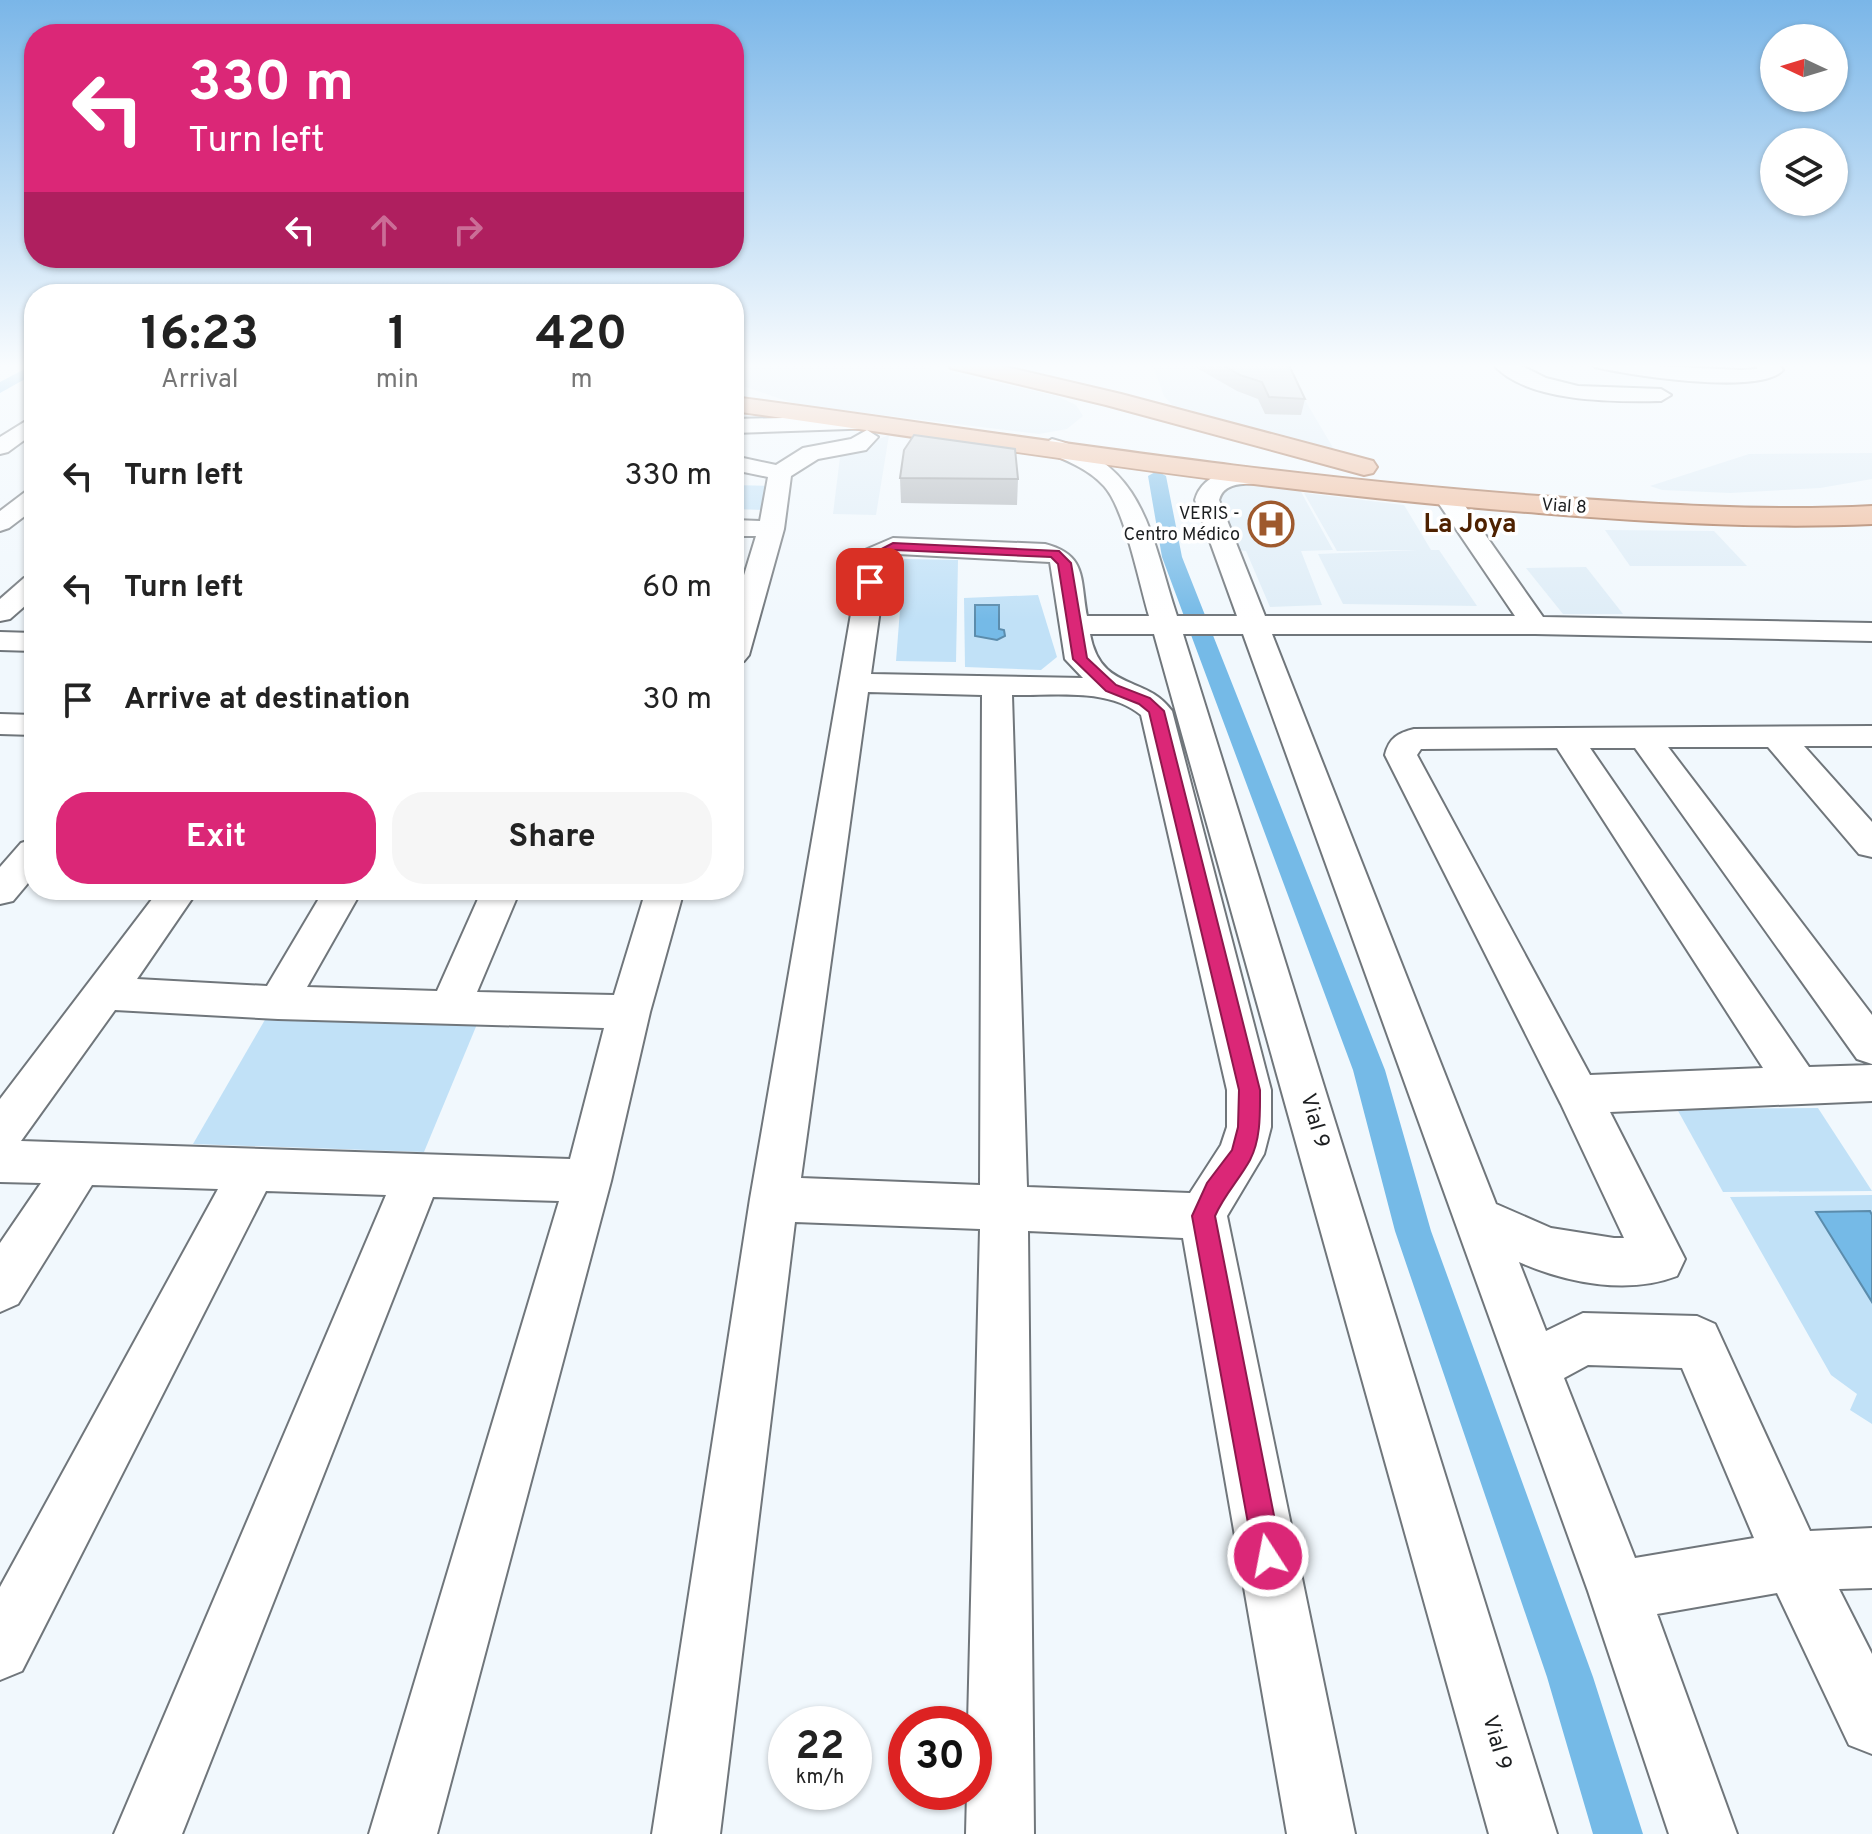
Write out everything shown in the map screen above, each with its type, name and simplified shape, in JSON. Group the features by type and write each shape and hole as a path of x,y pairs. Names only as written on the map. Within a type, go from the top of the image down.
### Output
{"main road":[{"name":"Vial 8","path":"1070,449 1261,477 1447,498 1663,514 1791,519 1872,515"},
{"path":"1125,449 1162,462"},
{"name":"Vial 8","path":"1295,449 1374,470 1425,478 1701,498 1770,499 1872,492"}],"street":[{"path":"744,465 780,473 811,453 837,449"},
{"name":"Vial 9","path":"1058,449 1096,466 1115,481 1128,504 1214,779 1523,1834"},
{"path":"744,621 771,529 780,473"},
{"path":"1261,477 1225,480 1211,487 1207,500 1618,1591 1703,1834"},
{"path":"1447,498 1535,625"},
{"path":"0,523 24,505"},
{"path":"744,528 771,529"},
{"path":"686,1834 774,1199 874,556 893,546 1055,554 1064,563 1080,659 1111,688"},
{"path":"0,613 24,593"},
{"path":"1074,625 1165,624 1257,635 1535,625 1872,632"},
{"path":"0,641 24,642"},
{"path":"853,683 1111,688 1144,701 1156,711 1249,1090 1249,1127 1241,1154 1215,1191 1203,1216 1321,1834"},
{"path":"997,685 1004,1206 1000,1834"},
{"path":"1479,1220 1549,1251 1614,1262 1660,1259 1578,1094 1401,755 1403,746 1414,739 1646,740 1872,736"},
{"path":"1779,739 1872,845"},
{"path":"1568,740 1798,1086"},
{"path":"1646,740 1872,1047"},
{"path":"0,891 24,863"},
{"path":"0,1134 172,900"},
{"path":"278,1003 337,900"},
{"path":"450,1007 497,900"},
{"path":"403,1834 588,1181 629,1012 662,900"},
{"path":"105,993 278,1003 629,1012"},
{"path":"1578,1094 1872,1083"},
{"path":"0,1161 588,1181"},
{"path":"0,1287 80,1164"},
{"path":"0,1649 253,1170"},
{"path":"148,1834 418,1175"},
{"path":"774,1199 1203,1216"},
{"path":"1534,1366 1583,1339 1697,1342 1793,1561 1872,1722"},
{"path":"1618,1591 1793,1561 1872,1558"}],"shaded area":[{"path":"841,449 887,449 876,515 833,514"},
{"path":"1872,453 1872,479 1820,488 1730,493 1662,490 1650,486 1749,454"},
{"name":"VERIS - Centro Médico","path":"1246,483 1300,490 1333,550 1301,551 1322,605 1270,607 1246,551 1237,550 1213,493 1226,486"},
{"path":"744,485 772,486 765,510 744,509"},
{"path":"1304,493 1404,505 1431,550 1439,550 1477,606 1343,604 1318,554 1418,550 1337,551"},
{"path":"1605,530 1714,531 1747,566 1630,566"},
{"path":"904,559 958,560 956,662 896,661"},
{"path":"1586,567 1623,614 1563,614 1526,568"},
{"path":"1038,595 1057,657 1041,670 965,667 964,598"},
{"path":"270,1011 480,1017 424,1152 193,1144"},
{"path":"1818,1108 1872,1191 1723,1192 1677,1109"},
{"path":"1872,1195 1872,1424 1850,1410 1857,1394 1831,1375 1730,1197"}],"water":[{"path":"975,605 999,605 999,629 1004,630 1005,636 997,640 975,636"},
{"path":"1870,1211 1872,1215 1872,1302 1816,1212"}],"building":[{"path":"1015,449 1018,479 900,478 904,450"}],"waterway":[{"path":"1157,476 1172,557 1369,1070 1413,1231 1570,1677 1618,1834"}],"place":[{"name":"VERIS - Centro Médico","path":"1271,524"}],"district":[{"name":"La Joya","path":"1470,525"}],"route":[{"path":"870,582 874,556 893,546 1055,554 1064,563 1080,659 1111,688 1131,694 1156,711 1249,1090 1249,1127 1241,1154 1215,1191 1203,1216 1268,1556"}]}
